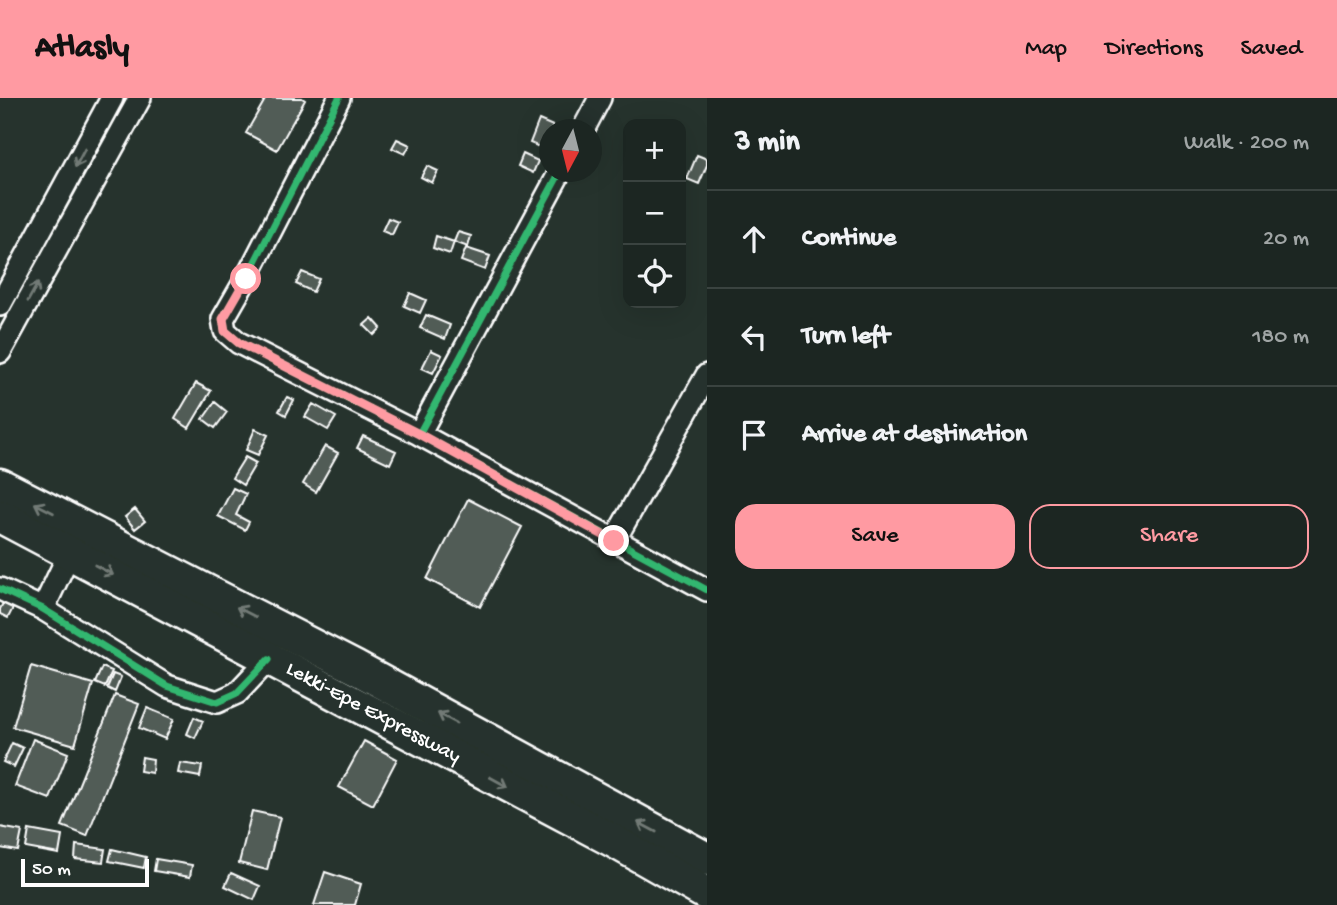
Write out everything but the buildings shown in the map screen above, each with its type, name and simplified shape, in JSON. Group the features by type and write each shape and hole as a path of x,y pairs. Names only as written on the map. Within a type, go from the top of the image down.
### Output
{"highway":[{"name":"Lekki-Epe Expressway","path":"0,485 356,668 573,804 612,840 707,894"},
{"name":"Lekki-Epe Expressway","path":"0,516 269,659 573,804 707,859"}],"street":[{"path":"0,305 113,98"},
{"path":"0,352 139,98"},
{"path":"339,98 223,319 225,331 239,343 419,434 707,590"},
{"path":"589,119 600,98"},
{"path":"419,434 555,182"},
{"path":"614,541 707,375"},
{"path":"43,608 70,552"},
{"path":"0,589 43,608 167,686 217,702 237,693 269,659"}],"cycle path":[{"path":"339,98 223,319 225,331 239,343 419,434 707,590"},
{"path":"419,434 555,182"},
{"path":"0,589 43,609 167,686 217,702 237,693 269,659"}],"route":[{"path":"246,279 223,319 225,331 239,343 419,434 614,541"}]}
